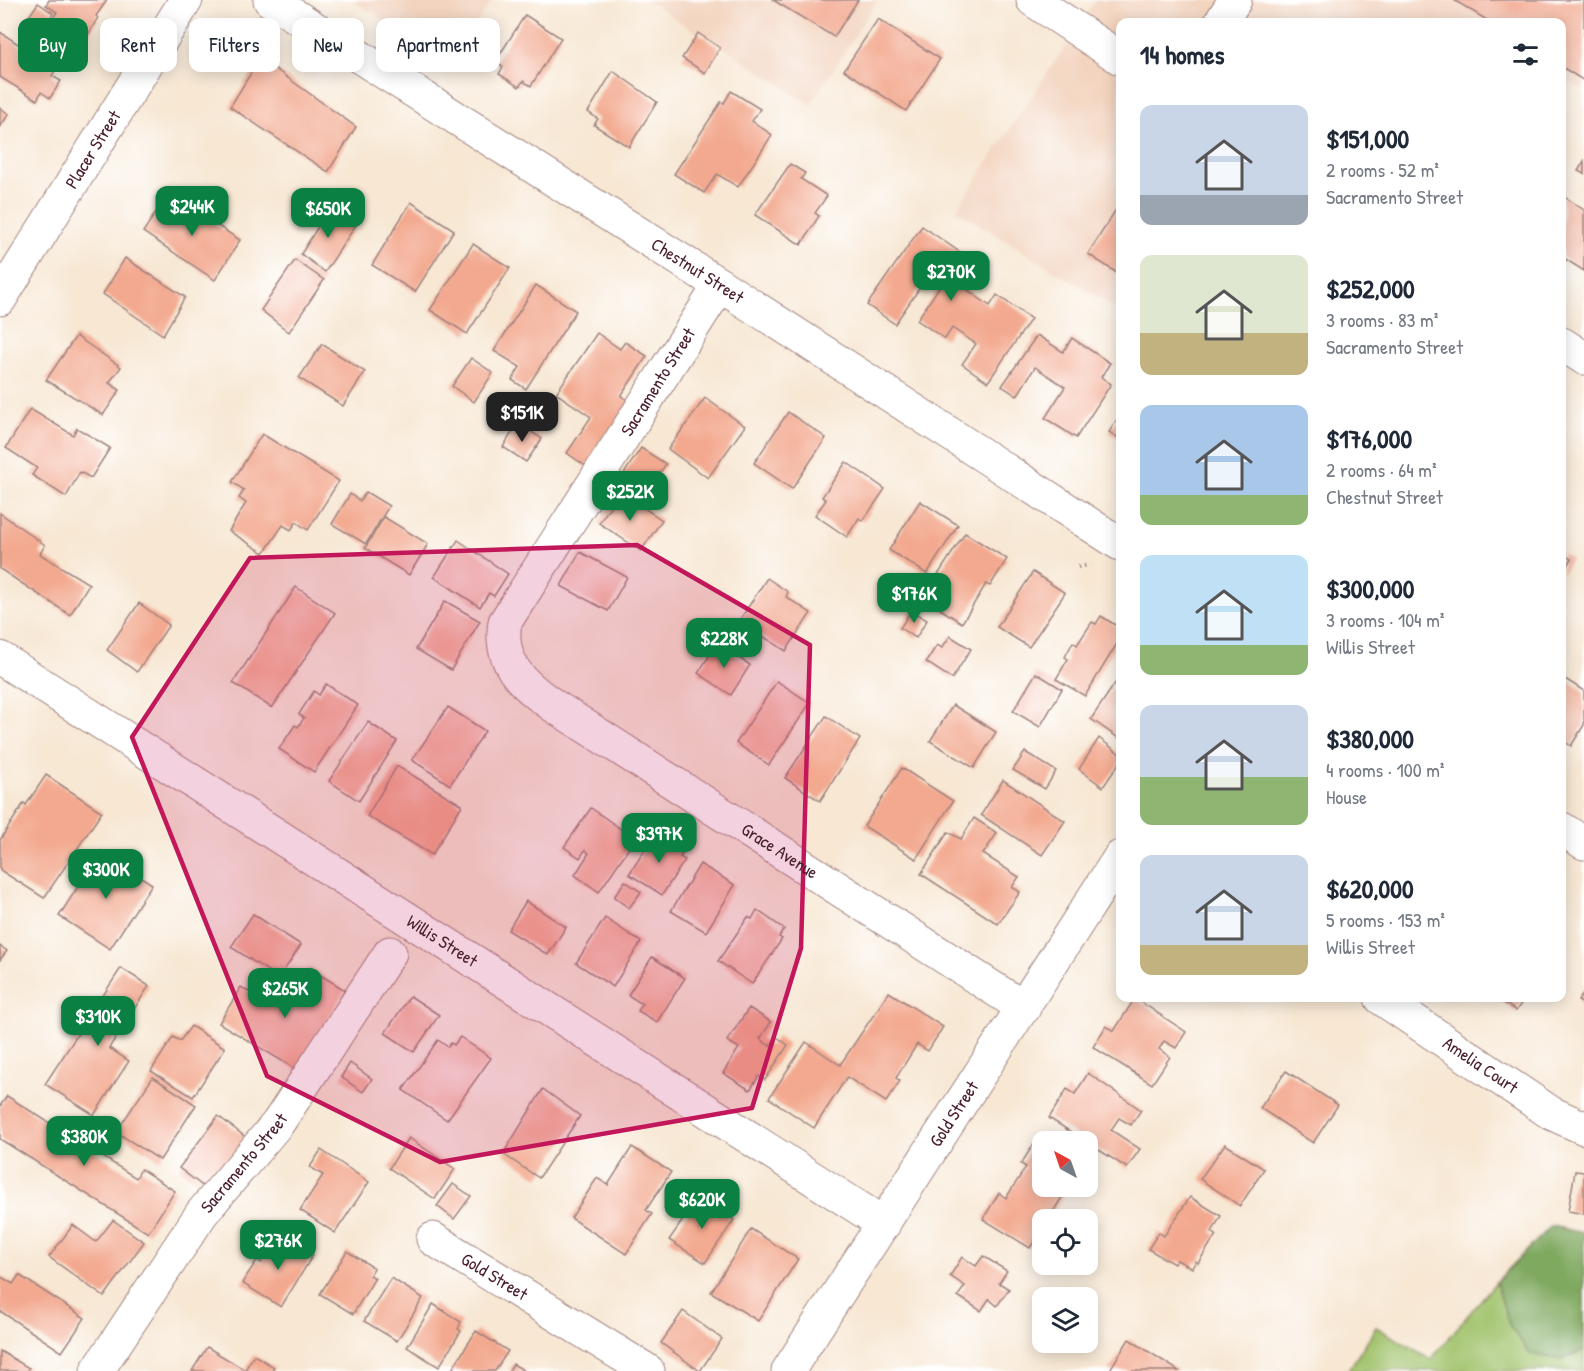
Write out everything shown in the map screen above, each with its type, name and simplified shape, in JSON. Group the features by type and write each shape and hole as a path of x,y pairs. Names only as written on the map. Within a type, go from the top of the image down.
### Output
{"street":[{"name":"Placer Street","path":"0,298 186,0"},
{"name":"Chestnut Street","path":"270,0 720,285 1116,541"},
{"path":"1033,0 1116,55"},
{"path":"1224,18 1235,0"},
{"name":"Sacramento Street","path":"512,667 503,648 506,622 720,285"},
{"path":"1566,347 1584,358"},
{"name":"Willis Street","path":"0,658 884,1224"},
{"name":"Grace Avenue","path":"512,667 533,690 554,706 1024,1008"},
{"path":"1566,832 1584,843"},
{"name":"Gold Street","path":"788,1371 1116,863"},
{"name":"Sacramento Street","path":"97,1371 202,1213 278,1123 390,953"},
{"name":"Amelia Court","path":"1387,1002 1551,1113 1584,1128"},
{"name":"Gold Street","path":"433,1239 648,1371"}],"highlighted area":[{"path":"637,545 810,645 801,948 752,1108 440,1162 267,1076 132,737 250,558"}],"shaded area":[{"path":"352,0 492,0 480,18 380,18"},
{"path":"647,0 877,0 811,105 699,31 697,33"},
{"path":"1096,0 1584,0 1584,90 1566,79 1566,18 1116,18 1116,309 956,210"}],"green space":[{"path":"1551,1226 1584,1233 1584,1350 1561,1360 1530,1354 1509,1325 1496,1282"},
{"path":"1496,1282 1509,1324 1561,1360 1584,1350 1584,1371 1348,1371 1376,1327 1431,1359"}],"building":[{"path":"49,0 107,0 96,16 98,18 88,35 88,18 53,18 57,12 46,5"},
{"path":"773,0 858,0 834,37"},
{"path":"1454,0 1584,0 1584,81 1566,70 1566,18 1483,18"},
{"path":"38,3 53,13 50,18 28,18"},
{"path":"525,15 561,38 531,86 523,81 519,87 499,74 503,67 500,65 500,54"},
{"path":"878,19 940,59 906,111 844,70"},
{"path":"0,32 18,44 18,72 54,72 52,76 61,81 50,98 41,92 37,100 0,77"},
{"path":"698,33 720,48 705,73 682,58"},
{"path":"613,71 657,102 629,147 594,125 598,119 588,112"},
{"path":"251,72 279,72 356,127 328,172 230,107"},
{"path":"731,91 760,109 752,121 772,135 738,187 717,174 704,193 674,174 721,102 724,103"},
{"path":"0,108 9,114 0,127"},
{"path":"1584,161 1584,174 1578,171"},
{"path":"790,164 805,173 801,179 827,196 815,213 819,216 801,245 755,215"},
{"path":"168,194 240,240 215,280 143,232"},
{"path":"1566,198 1584,210 1584,271 1566,260"},
{"path":"411,202 454,230 415,292 372,265"},
{"path":"330,207 356,225 325,272 301,254"},
{"path":"1116,209 1116,272 1088,254"},
{"path":"922,226 980,266 965,288 990,306 997,295 1031,319 988,382 962,364 976,344 952,328 945,339 917,320 940,286 927,277 895,324 867,305"},
{"path":"473,244 510,268 467,334 430,310"},
{"path":"125,258 185,297 163,335 103,294"},
{"path":"295,260 324,280 289,332 261,310"},
{"path":"536,285 576,311 526,389 512,380 520,367 494,351"},
{"path":"597,333 620,349 625,342 647,356 621,396 631,402 587,467 567,453 591,417 556,393"},
{"path":"1037,335 1063,352 1072,338 1110,363 1101,377 1111,384 1076,438 1045,418 1065,387 1035,367 1017,396 1002,386"},
{"path":"76,336 121,367 109,383 120,390 103,415 46,380"},
{"path":"322,344 365,372 343,406 299,378"},
{"path":"471,358 493,373 474,402 452,386"},
{"path":"705,398 745,426 708,478 668,449"},
{"path":"30,409 73,435 77,428 110,448 91,478 80,472 66,497 32,475 37,468 6,448"},
{"path":"788,412 826,438 792,489 754,463"},
{"path":"1116,421 1116,436 1109,432"},
{"path":"518,423 542,439 526,462 503,447"},
{"path":"262,434 339,481 308,530 296,522 291,530 283,525 264,553 229,531 246,503 239,498 244,490 232,482"},
{"path":"641,448 666,464 645,494 621,478"},
{"path":"846,462 885,489 863,521 859,518 847,537 815,515 826,500 822,497"},
{"path":"366,492 389,506 366,544 332,524 350,494 360,501"},
{"path":"620,492 662,520 641,551 599,523"},
{"path":"920,501 958,525 927,574 889,550"},
{"path":"0,513 45,545 40,554 89,584 70,615 0,569"},
{"path":"384,517 428,544 409,575 365,548"},
{"path":"965,533 1007,559 990,586 986,584 962,623 923,598"},
{"path":"458,540 508,574 494,596 489,593 480,607 434,577"},
{"path":"580,552 627,577 608,611 561,586"},
{"path":"1566,556 1571,559 1566,567"},
{"path":"1033,572 1065,593 1029,647 997,627"},
{"path":"767,578 788,592 786,597 811,613 786,651 739,621"},
{"path":"296,587 335,613 272,708 233,683"},
{"path":"445,601 480,621 451,670 416,649"},
{"path":"139,603 169,625 137,672 107,650"},
{"path":"911,611 927,620 916,638 900,628"},
{"path":"1101,616 1116,625 1116,646 1085,696 1056,679 1068,659 1065,657 1073,642 1077,645 1092,622 1096,624"},
{"path":"950,636 971,649 952,679 926,662 937,645 942,648"},
{"path":"717,644 750,665 731,695 698,673"},
{"path":"1036,673 1062,689 1040,727 1013,711"},
{"path":"1566,680 1584,691 1584,725 1571,746 1566,743"},
{"path":"777,681 810,703 769,765 736,743"},
{"path":"1116,682 1116,736 1091,719"},
{"path":"326,684 358,705 314,772 279,749 295,725 298,727 304,718 299,714 314,691 319,695"},
{"path":"953,705 996,732 974,768 930,741"},
{"path":"448,707 485,731 450,785 412,760"},
{"path":"826,716 860,739 820,801 785,778"},
{"path":"368,722 397,741 359,801 329,781"},
{"path":"1099,738 1116,751 1116,768 1103,787 1079,769"},
{"path":"1025,752 1056,771 1045,789 1013,770"},
{"path":"397,766 462,805 432,855 367,816"},
{"path":"902,768 953,801 916,859 864,826"},
{"path":"46,775 102,812 44,898 0,870 0,840"},
{"path":"1003,780 1065,821 1042,855 981,815"},
{"path":"591,808 635,839 599,892 575,875 589,853 585,850 580,858 564,847"},
{"path":"974,818 997,833 983,854 1019,877 1012,887 1020,892 998,924 921,874 948,832 961,839"},
{"path":"658,833 685,850 680,857 685,860 662,895 629,874"},
{"path":"101,851 152,884 110,949 59,916"},
{"path":"700,864 735,885 706,932 671,911"},
{"path":"625,881 641,892 629,908 614,897"},
{"path":"526,901 566,927 548,955 508,930"},
{"path":"757,910 784,929 779,937 782,939 752,984 718,961 748,917 752,919"},
{"path":"253,914 301,945 279,978 231,947"},
{"path":"605,918 641,942 613,987 576,963"},
{"path":"0,946 7,951 0,960"},
{"path":"652,957 685,978 657,1022 638,1011 642,1004 628,995"},
{"path":"121,968 149,986 109,1048 129,1061 94,1115 45,1084"},
{"path":"309,968 345,990 297,1070 219,1023 241,987 283,1012"},
{"path":"889,992 943,1027 928,1051 917,1044 896,1078 900,1081 886,1102 847,1077 814,1128 769,1098 806,1042 840,1065"},
{"path":"1584,992 1584,1004 1578,1001"},
{"path":"410,996 439,1015 414,1052 385,1033"},
{"path":"1132,1002 1141,1002 1186,1032 1176,1048 1164,1041 1159,1049 1170,1057 1152,1084 1093,1047 1106,1026 1114,1031"},
{"path":"1502,1002 1522,1002 1516,1011"},
{"path":"749,1008 771,1022 760,1039 770,1046 777,1037 788,1045 765,1080 759,1076 750,1090 723,1073 739,1048 727,1041"},
{"path":"191,1026 225,1048 193,1097 151,1071 173,1037 180,1041"},
{"path":"460,1037 491,1058 447,1120 403,1090 438,1040 448,1047 451,1043 454,1045"},
{"path":"350,1063 372,1079 363,1092 341,1077"},
{"path":"1286,1071 1338,1105 1313,1143 1260,1108"},
{"path":"1088,1073 1141,1110 1131,1125 1119,1118 1111,1130 1140,1149 1127,1168 1098,1149 1098,1131 1069,1131 1049,1118 1067,1089 1075,1094"},
{"path":"153,1077 196,1105 160,1160 116,1132"},
{"path":"543,1089 580,1116 539,1178 503,1154"},
{"path":"7,1096 136,1178 141,1169 175,1191 148,1233 0,1139 0,1106"},
{"path":"218,1116 252,1142 213,1194 179,1168"},
{"path":"409,1138 455,1169 435,1199 389,1168"},
{"path":"1225,1144 1264,1169 1240,1206 1200,1179"},
{"path":"632,1147 671,1172 646,1210 652,1214 626,1254 571,1218 597,1178 608,1185"},
{"path":"1032,1147 1032,1197 1062,1197 1055,1209 1032,1209 1032,1245 1030,1248 983,1219 999,1193 1006,1198 1026,1167 1021,1164"},
{"path":"321,1150 369,1182 335,1233 300,1210 323,1175 310,1167"},
{"path":"1575,1171 1584,1172 1584,1214 1568,1211"},
{"path":"453,1184 471,1196 454,1219 437,1206"},
{"path":"699,1197 734,1220 705,1263 669,1240"},
{"path":"1190,1197 1221,1216 1212,1232 1216,1235 1198,1263 1196,1261 1192,1268 1177,1260 1174,1264 1148,1249 1159,1232 1164,1236"},
{"path":"113,1220 144,1242 104,1297 49,1257 73,1225 96,1242"},
{"path":"751,1229 798,1259 758,1321 711,1292"},
{"path":"279,1234 313,1255 281,1307 242,1283 257,1260 261,1263"},
{"path":"347,1251 374,1268 370,1275 375,1278 353,1314 320,1294"},
{"path":"983,1256 1007,1271 999,1283 1009,1289 997,1306 989,1299 981,1311 958,1296 965,1286 950,1276 962,1257 976,1266"},
{"path":"19,1275 85,1318 62,1352 0,1311 0,1276 13,1284"},
{"path":"391,1278 423,1298 397,1341 364,1321"},
{"path":"433,1304 461,1322 458,1329 461,1331 439,1367 407,1347"},
{"path":"683,1311 722,1339 700,1371 661,1343"},
{"path":"476,1331 508,1351 495,1371 451,1371"},
{"path":"1129,1339 1179,1371 1109,1371"},
{"path":"207,1347 245,1370 254,1355 274,1367 272,1371 192,1371"},
{"path":"0,1351 29,1368 28,1371 0,1371"},
{"path":"513,1364 525,1371 509,1371"}]}
